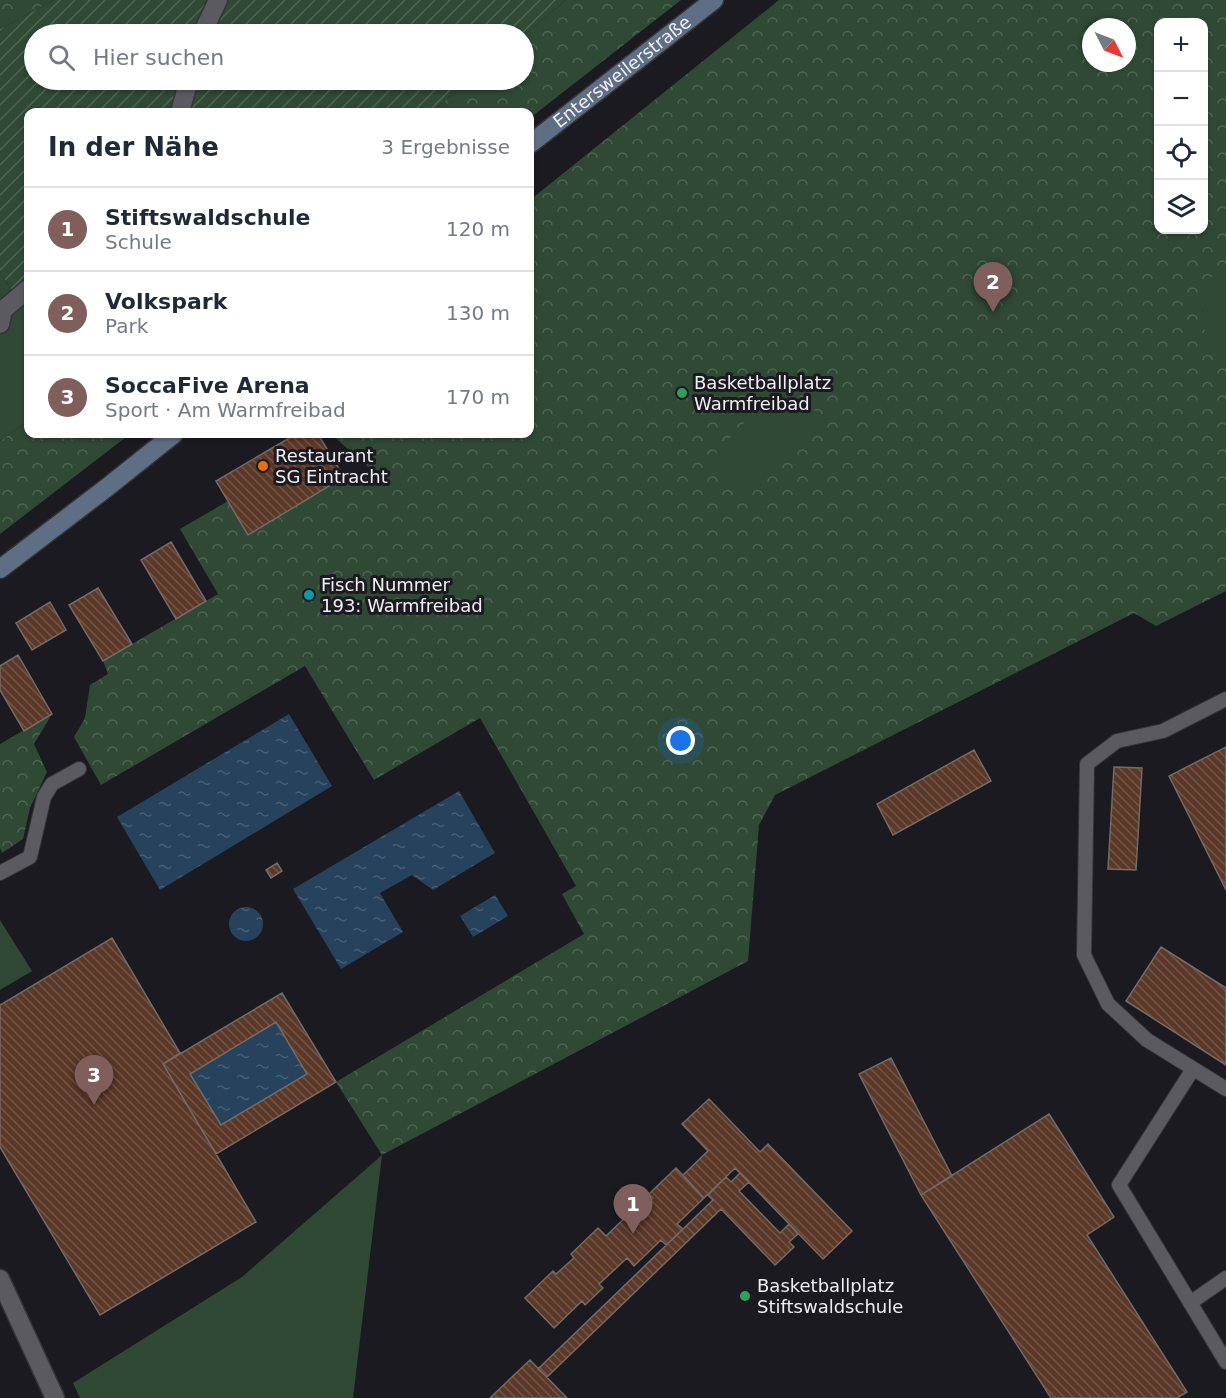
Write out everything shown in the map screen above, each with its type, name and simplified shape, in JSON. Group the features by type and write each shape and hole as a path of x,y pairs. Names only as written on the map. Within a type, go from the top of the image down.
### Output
{"main road":[{"name":"Entersweilerstraße","path":"534,141 714,0"},
{"path":"0,569 169,438"}],"street":[{"path":"207,24 218,0"},
{"path":"181,108 186,90"},
{"path":"0,324 3,310 24,292"},
{"path":"0,1279 55,1398"}],"lane":[{"path":"1226,699 1163,731 1117,741 1087,764 1084,955 1108,1004 1147,1040 1226,1089"},
{"path":"0,873 30,857 44,797 52,784 79,769"},
{"path":"1194,1068 1119,1185 1226,1362"},
{"path":"1190,1304 1226,1278"}],"green space":[{"path":"0,0 54,0 0,29"},
{"path":"54,0 566,0 534,27 534,24 24,24 24,90 458,90 436,108 24,108 24,307 0,273 0,29"},
{"path":"566,0 681,0 534,115 534,108 436,108 458,90 534,90 534,27"},
{"path":"779,0 1226,0 1226,591 1156,626 1134,613 775,795 759,825 748,961 382,1155 336,1082 584,934 562,894 576,886 480,718 374,780 305,666 101,785 74,737 85,718 90,685 108,674 103,661 218,594 180,529 228,501 248,535 344,477 375,473 336,438 534,438 534,197"},
{"path":"1226,267 1226,360 1202,326 1203,283"},
{"path":"0,273 24,307 24,424 0,441"},
{"path":"783,381 819,415 746,495 709,461"},
{"path":"24,424 24,438 125,438 0,534 0,441"},
{"path":"52,714 34,744 47,772 30,808 23,839 2,853 0,848 0,744"},
{"path":"0,920 32,971 0,990"},
{"path":"382,1155 353,1398 80,1398 73,1383 242,1277"}],"water":[{"path":"289,714 332,786 160,890 117,817"},
{"path":"459,791 495,853 433,890 412,875 380,893 403,932 341,969 293,889"},
{"path":"495,895 508,916 473,937 460,916"},
{"path":"246,907 258,912 263,924 258,936 246,941 234,936 229,924 234,912"},
{"path":"276,1022 307,1074 221,1125 190,1074"}],"building":[{"path":"289,438 320,438 344,477 248,535 216,481"},
{"path":"171,542 206,601 176,619 141,560"},
{"path":"98,588 132,644 103,661 69,605"},
{"path":"50,602 66,630 32,650 16,623"},
{"path":"18,655 52,714 24,731 0,690 0,666"},
{"path":"1226,747 1226,890 1169,776"},
{"path":"974,750 991,781 893,835 877,804"},
{"path":"1114,767 1142,768 1136,870 1108,869"},
{"path":"277,863 282,871 271,878 266,870"},
{"path":"112,938 180,1053 163,1064 256,1222 100,1315 0,1147 0,1005"},
{"path":"1161,947 1226,988 1226,1065 1126,1001"},
{"path":"282,993 336,1082 216,1154 163,1064","holes":["276,1022 307,1074 221,1125 190,1074"]},
{"path":"891,1058 952,1176 921,1195 859,1074"},
{"path":"709,1099 760,1152 768,1144 852,1231 823,1259 735,1168 704,1198 683,1175 708,1151 682,1124"},
{"path":"1049,1114 1114,1217 1087,1235 1187,1392 1177,1398 1051,1398 921,1195"},
{"path":"676,1168 704,1198 677,1224 683,1229 666,1245 661,1240 634,1266 627,1258 599,1284 603,1288 585,1305 582,1301 554,1328 525,1298 553,1271 556,1274 574,1258 571,1254 598,1228 606,1236 632,1211 636,1214 653,1198 649,1194"},
{"path":"740,1173 749,1182 739,1191 780,1233 789,1224 798,1234 789,1242 794,1247 775,1265 721,1209 547,1377 538,1369 713,1200 708,1195 726,1177 731,1182"},
{"path":"530,1360 567,1398 490,1398"}],"place":[{"name":"Volkspark","path":"993,312"},
{"name":"Basketballplatz Warmfreibad","path":"682,393"},
{"name":"Restaurant SG Eintracht","path":"263,466"},
{"name":"Fisch Nummer 193: Warmfreibad","path":"309,595"},
{"name":"SoccaFive Arena","path":"94,1105"},
{"name":"Stiftswaldschule","path":"633,1234"},
{"name":"Basketballplatz Stiftswaldschule","path":"745,1296"}]}
